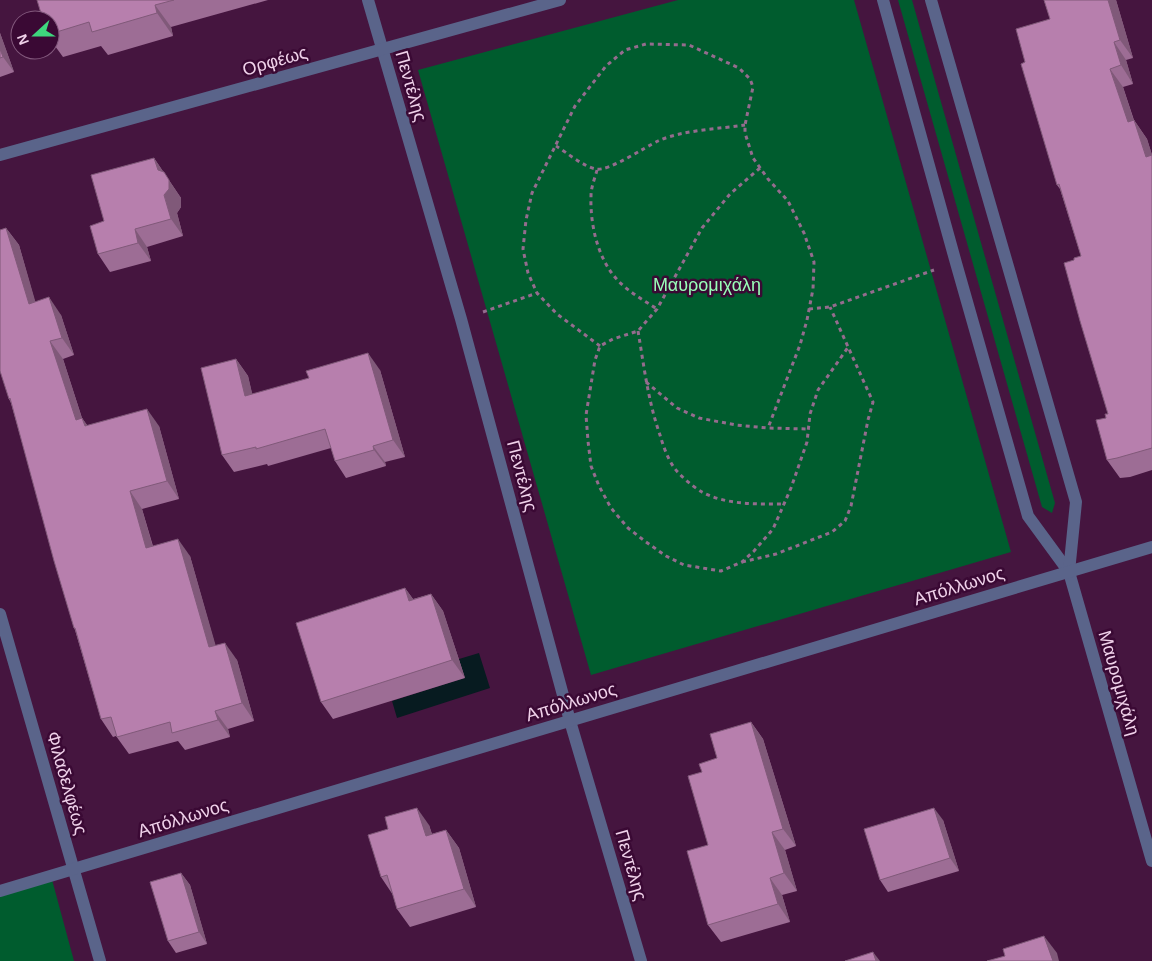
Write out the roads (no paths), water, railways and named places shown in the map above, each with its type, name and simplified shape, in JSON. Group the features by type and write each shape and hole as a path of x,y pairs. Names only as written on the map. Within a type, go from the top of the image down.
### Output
{"street":[{"name":"Πεντέλης","path":"368,0 461,319 570,721 641,961"},
{"name":"Ορφέως","path":"0,155 560,0"},
{"name":"Μαυρομιχάλη","path":"883,0 1028,516 1069,572 1152,861"},
{"name":"Μαυρομιχάλη","path":"931,0 1076,502 1069,572"},
{"name":"Απόλλωνος","path":"0,891 1152,547"},
{"name":"Φιλαδελφέως","path":"0,614 100,961"}]}
